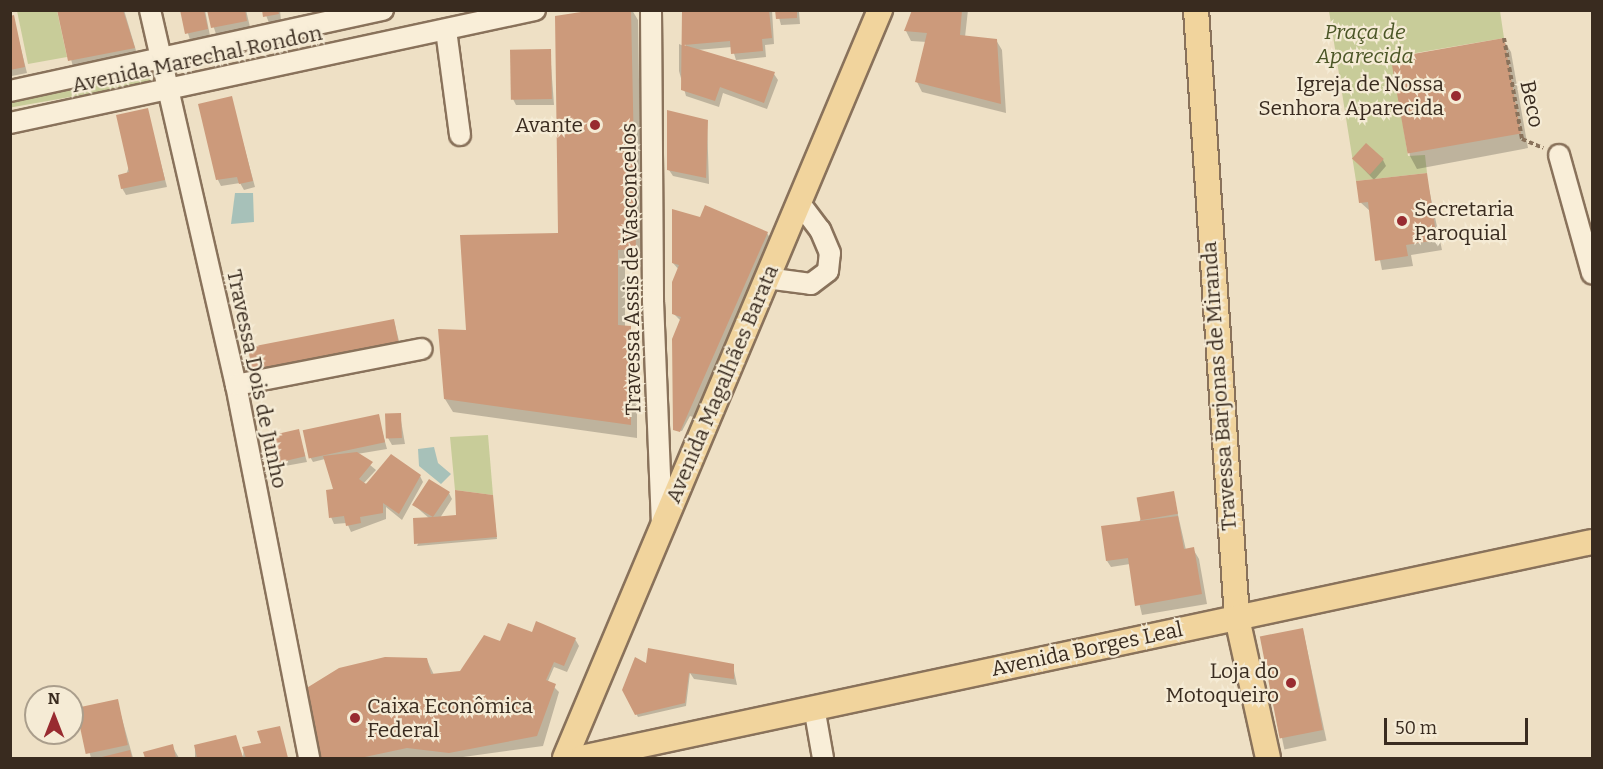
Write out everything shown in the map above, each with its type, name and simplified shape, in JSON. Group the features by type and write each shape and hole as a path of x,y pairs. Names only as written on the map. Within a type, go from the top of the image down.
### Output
{"main road":[{"name":"Avenida Magalhães Barata","path":"565,759 880,10"},
{"name":"Travessa Barjonas de Miranda","path":"1196,10 1237,618 1268,759"},
{"name":"Avenida Borges Leal","path":"581,759 814,707 1593,542"}],"street":[{"name":"Travessa Dois de Junho","path":"150,10 236,385 309,759"},
{"name":"Avenida Marechal Rondon","path":"10,91 383,10"},
{"name":"Avenida Marechal Rondon","path":"10,123 167,92 535,10"},
{"name":"Travessa Assis de Vasconcelos","path":"651,10 653,301 662,526"},
{"path":"446,30 460,135"},
{"path":"1559,155 1593,273"},
{"path":"766,278 811,284 828,271 823,238 799,202"},
{"path":"236,385 422,349"},
{"path":"814,707 823,759"}],"path":[{"name":"Beco","path":"1504,38 1522,139 1559,155"}],"green space":[{"path":"17,11 57,11 67,57 28,64"},
{"name":"Praça de Aparecida","path":"1329,11 1500,11 1504,38 1392,57 1408,156 1425,155 1427,173 1356,181"},
{"path":"149,72 151,83 12,107 10,96"},
{"path":"488,435 493,495 455,490 450,437"}],"water":[{"path":"235,193 253,193 254,222 231,224"},
{"path":"434,447 438,463 451,474 441,484 419,466 418,449"}],"building":[{"path":"57,10 123,10 135,48 68,61"},
{"path":"180,10 204,10 208,29 185,34"},
{"path":"207,10 245,10 247,21 211,28"},
{"path":"262,10 278,10 279,14 263,17"},
{"name":"Avante","path":"594,10 631,10 636,249 618,250 618,325 631,326 631,425 444,399 438,329 466,330 460,235 558,233 555,16"},
{"path":"682,10 769,10 772,38 762,39 763,51 731,54 730,41 684,45 775,72 764,103 720,87 715,101 681,90"},
{"path":"775,10 797,10 797,18 776,19"},
{"path":"912,10 962,10 960,35 997,39 1001,104 915,82 927,33 904,31"},
{"path":"14,15 25,67 10,70 10,16"},
{"name":"Igreja de Nossa Senhora Aparecida","path":"1504,38 1521,134 1408,153 1391,58"},
{"path":"551,49 552,99 511,100 510,50"},
{"path":"232,96 253,181 239,184 237,177 216,180 198,104"},
{"path":"148,108 165,180 121,189 118,175 129,172 116,115"},
{"path":"667,110 708,120 706,178 667,170"},
{"path":"1366,143 1384,159 1370,175 1352,159"},
{"name":"Secretaria Paroquial","path":"1427,173 1437,240 1406,245 1408,256 1375,261 1368,202 1359,203 1356,181"},
{"path":"705,205 768,232 680,432 673,430 672,339 681,317 672,314 672,282 679,265 672,263 672,209 700,217"},
{"path":"394,319 400,350 254,379 248,347"},
{"path":"401,413 402,438 386,439 385,414"},
{"path":"379,414 385,442 309,459 303,430"},
{"path":"299,429 305,456 270,464 264,437"},
{"path":"357,452 373,462 359,479 366,484 391,454 421,475 399,514 383,503 383,513 360,517 361,523 346,526 344,516 329,518 326,490 333,489 323,456"},
{"path":"429,479 450,492 433,517 412,505"},
{"path":"455,490 493,495 497,537 414,544 413,518 456,515"},
{"path":"1174,491 1178,514 1141,520 1137,498"},
{"path":"1178,516 1184,549 1194,547 1202,594 1135,606 1128,558 1106,561 1101,526"},
{"path":"536,621 576,638 564,666 554,662 546,680 556,684 537,736 449,753 407,748 360,758 317,758 305,689 339,668 385,657 427,658 431,674 460,671 484,635 500,641 508,623 532,632"},
{"name":"Loja do Motoqueiro","path":"1303,628 1323,730 1280,738 1260,636"},
{"path":"648,648 734,664 734,679 689,673 685,703 635,715 622,690 635,657 646,663"},
{"path":"118,699 128,745 86,754 84,706"},
{"path":"280,726 288,758 246,758 242,747 261,743 257,731"},
{"path":"236,735 243,758 197,758 194,745"},
{"path":"173,744 176,758 145,758 143,752"},
{"path":"130,750 132,758 98,758"}],"place":[{"name":"Igreja de Nossa Senhora Aparecida","path":"1456,96"},
{"name":"Avante","path":"595,125"},
{"name":"Secretaria Paroquial","path":"1402,221"},
{"name":"Loja do Motoqueiro","path":"1291,683"},
{"name":"Caixa Econômica Federal","path":"355,718"}]}
